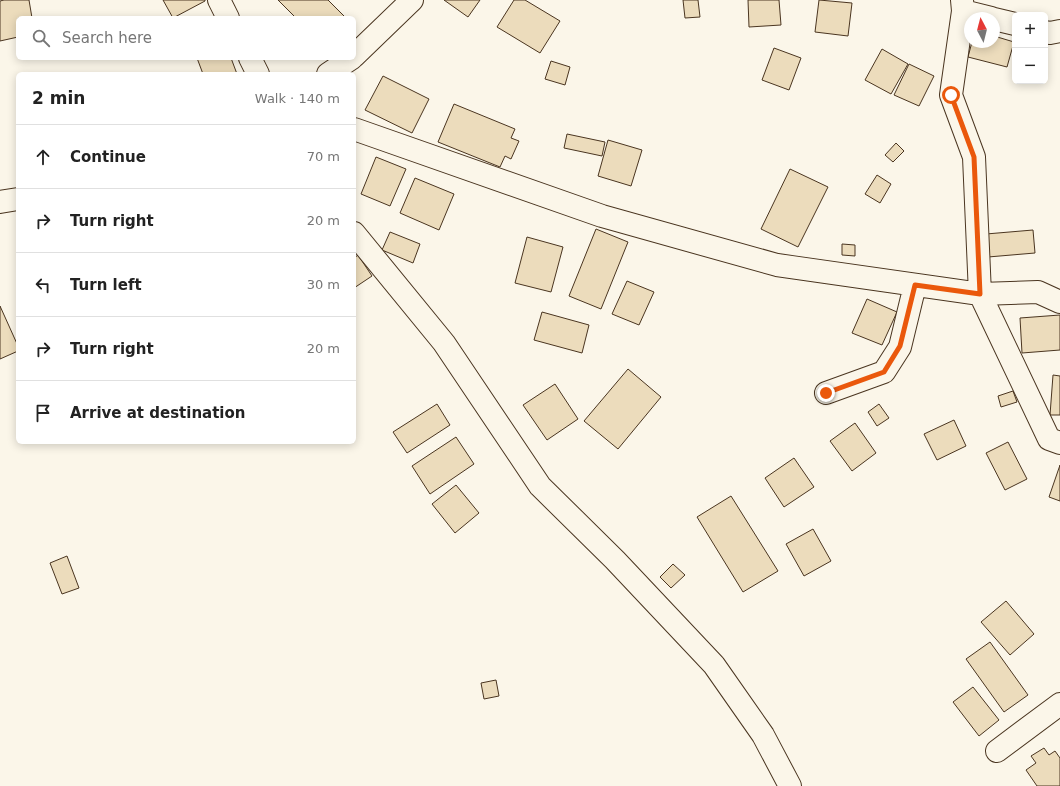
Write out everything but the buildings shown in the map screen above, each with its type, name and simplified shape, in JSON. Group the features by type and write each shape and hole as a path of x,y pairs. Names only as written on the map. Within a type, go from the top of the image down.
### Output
{"street":[{"path":"219,0 227,16"},
{"path":"356,54 412,0"},
{"path":"977,12 963,6 951,95 974,157 980,294 1049,439 1060,443"},
{"path":"1000,20 1012,23"},
{"path":"1048,33 1060,31"},
{"path":"251,60 257,72"},
{"path":"331,72 349,60"},
{"path":"356,130 602,216 777,265 980,294 1038,292 1060,302"},
{"path":"0,202 16,199"},
{"path":"356,235 444,343 540,486 615,560 714,666 763,735 790,786"},
{"path":"826,393 884,372 900,346 915,285"},
{"path":"997,751 1060,704"}],"route":[{"path":"826,393 884,372 900,346 915,285 980,294 974,157 951,95"}]}
